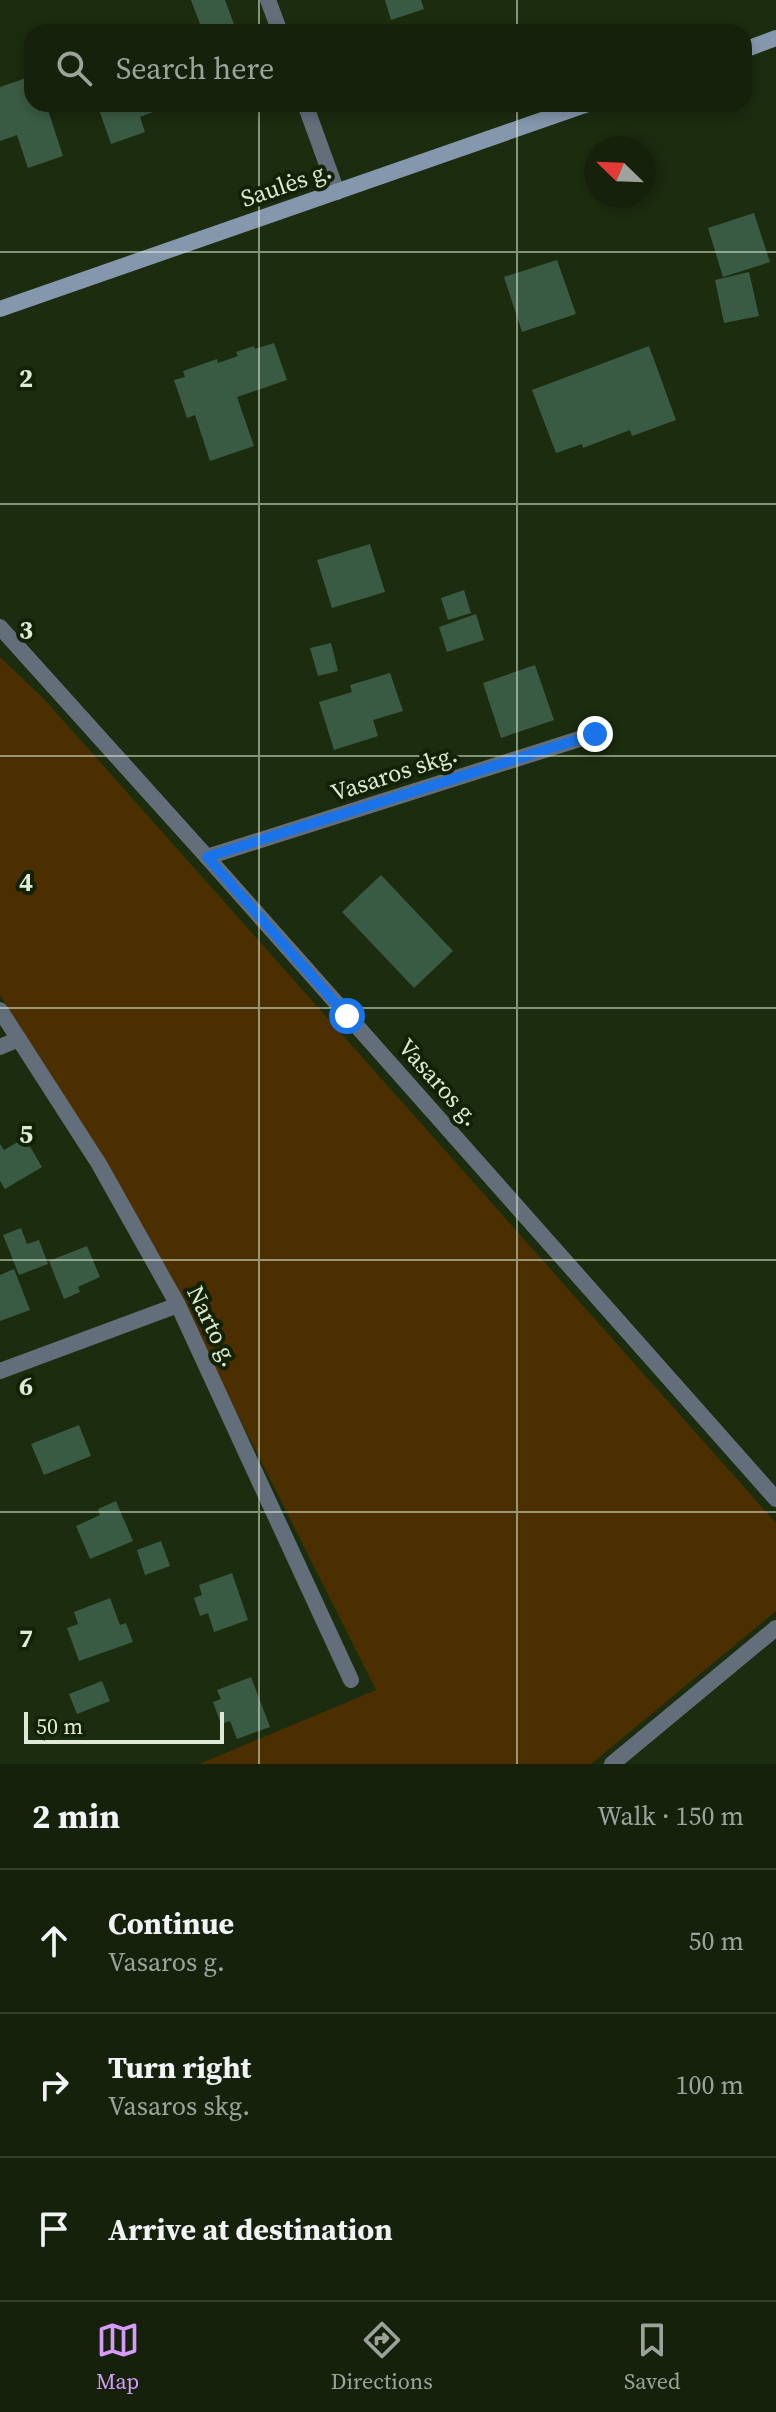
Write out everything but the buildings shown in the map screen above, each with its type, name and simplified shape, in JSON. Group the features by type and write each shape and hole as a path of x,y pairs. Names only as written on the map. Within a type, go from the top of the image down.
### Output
{"main road":[{"path":"752,47 776,38"},
{"name":"Saulės g.","path":"0,309 565,112"}],"street":[{"path":"268,0 277,24"},
{"path":"308,112 337,192"},
{"name":"Vasaros g.","path":"0,627 776,1499"},
{"name":"Vasaros skg.","path":"207,857 595,734"},
{"name":"Narto g.","path":"0,1010 99,1164 178,1305 351,1680"},
{"path":"0,1047 19,1039"},
{"path":"0,1371 178,1305"},
{"path":"612,1764 776,1628"}],"shaded area":[{"path":"0,657 45,700 776,1523 776,1611 591,1764 199,1764 376,1690 186,1312 103,1158 0,995"}],"route":[{"path":"347,1016 207,857 595,734"}]}
